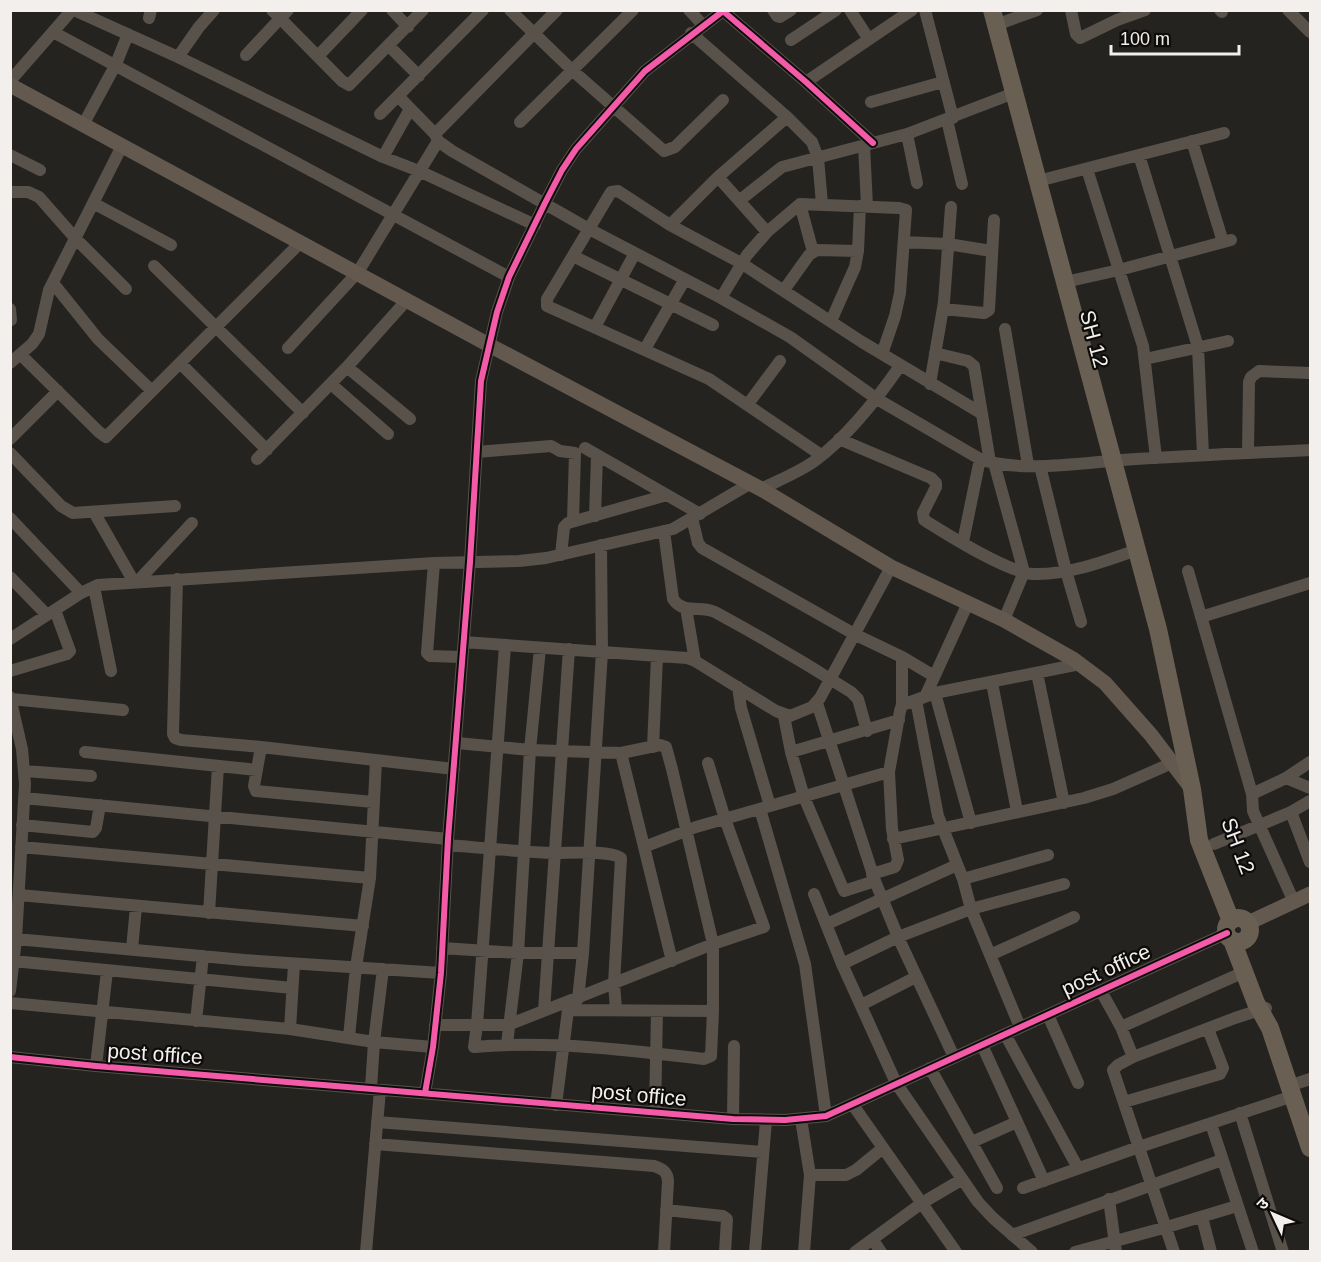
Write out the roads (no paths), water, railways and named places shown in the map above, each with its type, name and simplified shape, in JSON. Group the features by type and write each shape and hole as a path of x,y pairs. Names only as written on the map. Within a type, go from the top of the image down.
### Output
{"highway":[{"name":"SH 12","path":"983,10 1038,181 1108,461"},
{"name":"SH 12","path":"994,18 1010,95 1132,552 1158,629 1192,789 1199,840 1239,930 1244,972 1263,1009"},
{"name":"SH 12","path":"1192,789 1214,844 1263,1009 1309,1137"}],"main road":[{"path":"10,83 83,125 489,345 756,486 891,567 1004,620 1080,664 1105,683 1192,789"},
{"path":"1239,930 1311,894"},
{"path":"1239,930 1311,903"}],"street":[{"path":"10,83 73,10 178,57 383,157 419,171 535,225"},
{"path":"178,57 214,10"},
{"path":"318,56 362,10"},
{"path":"392,10 408,27"},
{"path":"246,55 280,13 318,56 342,81 349,85 423,10"},
{"path":"380,114 483,10"},
{"path":"510,10 573,71 661,148 669,151 723,100"},
{"path":"288,348 358,272 419,171 436,137 557,10"},
{"path":"520,122 633,10"},
{"path":"689,10 703,25"},
{"path":"425,1093 433,1047 441,973 448,842 470,562 481,381 497,312 509,277 562,170 576,149 645,71 723,10 806,82 868,144 858,251 852,276 831,321"},
{"path":"773,10 780,17 791,10"},
{"path":"791,40 836,10"},
{"path":"850,10 868,38"},
{"path":"806,82 912,10"},
{"path":"925,10 944,82 962,184"},
{"path":"994,18 1037,10"},
{"path":"1071,10 1076,34 1080,38 1145,10"},
{"path":"1288,10 1311,32"},
{"path":"53,32 509,277"},
{"path":"692,33 812,142 818,158 822,204"},
{"path":"83,125 116,64 128,34"},
{"path":"389,46 419,76"},
{"path":"871,102 944,82"},
{"path":"740,200 782,167 907,134 1010,95"},
{"path":"398,96 452,151 589,229 790,337 877,399 988,461 1034,466 1311,450"},
{"path":"383,157 410,109"},
{"path":"670,225 718,177 787,117"},
{"path":"1038,181 1224,133"},
{"path":"907,134 917,183"},
{"path":"1065,282 1227,241 1192,141"},
{"path":"10,363 21,355 39,334 52,283 95,204 122,146"},
{"path":"10,155 40,170"},
{"path":"1139,155 1198,347 1203,455"},
{"path":"1087,169 1139,331 1145,359 1156,458"},
{"path":"718,177 767,232"},
{"path":"821,456 709,378 551,309 546,303 609,194 614,190 670,225 741,263 900,366 981,413"},
{"path":"10,192 28,192 39,197 76,239 126,289"},
{"path":"95,204 171,245"},
{"path":"800,204 813,252"},
{"path":"721,298 741,263 767,232 800,204 906,210 900,292 895,316 882,354"},
{"path":"930,384 943,309 951,207"},
{"path":"943,309 987,312 990,306 994,220"},
{"path":"21,355 106,437 301,242"},
{"path":"904,242 948,244 991,251"},
{"path":"784,290 813,252 822,249 858,251"},
{"path":"595,327 636,253"},
{"path":"573,256 713,325"},
{"path":"154,266 303,413"},
{"path":"645,349 685,279"},
{"path":"52,283 98,339 152,391"},
{"path":"256,459 331,384 406,300"},
{"path":"10,309 11,320"},
{"path":"1005,329 1034,466 1081,622"},
{"path":"1145,359 1228,341"},
{"path":"935,353 968,361 974,366 988,461 1024,572 1004,620"},
{"path":"747,404 780,361"},
{"path":"180,363 267,450"},
{"path":"10,639 94,587 177,579 208,579 434,563 519,561 561,555 664,531 683,524 756,486 805,466 821,456 877,399 900,366"},
{"path":"347,367 410,419"},
{"path":"1248,453 1251,377 1259,371 1311,373"},
{"path":"331,384 388,434"},
{"path":"12,435 58,391"},
{"path":"839,438 934,480 936,487 923,513 924,520 1004,566 1033,574 1066,571 1132,552"},
{"path":"477,452 551,446 560,451 575,453 573,521"},
{"path":"585,448 667,495 696,516 698,543 702,548 934,676"},
{"path":"10,453 64,509 73,513 175,506"},
{"path":"595,516 597,456"},
{"path":"963,542 988,461"},
{"path":"561,555 564,527 573,521 667,495"},
{"path":"94,512 135,582"},
{"path":"10,518 81,593"},
{"path":"135,582 192,523"},
{"path":"664,531 673,599 681,608 711,610 831,679 858,699 867,731"},
{"path":"556,1104 572,1004 583,953 603,652 601,545"},
{"path":"434,563 427,653 430,656 462,657"},
{"path":"464,642 657,657 681,656 695,661 784,716 796,714 817,703 891,567"},
{"path":"1188,571 1252,794 1253,811 1294,902"},
{"path":"10,577 51,613 70,651 67,654 10,671"},
{"path":"177,579 173,734 175,738 454,769"},
{"path":"1201,617 1311,583"},
{"path":"94,587 111,671"},
{"path":"968,603 925,696 942,829 963,879 971,909 1020,1028"},
{"path":"686,608 695,661"},
{"path":"457,743 497,748 562,752 621,753 660,745 666,747 713,944 712,1054 709,1058 565,1046 507,1044 474,1047 477,1026 482,951 497,748 505,646"},
{"path":"507,1044 518,953 530,750 540,648"},
{"path":"544,1011 550,953 569,649"},
{"path":"653,747 657,657"},
{"path":"784,716 791,753 804,797 844,891 874,878 891,869 898,860 893,839 890,772 902,705 902,657"},
{"path":"902,705 925,696 1080,664"},
{"path":"1037,673 1064,802"},
{"path":"992,683 1017,812"},
{"path":"738,687 741,708 805,964 826,1116"},
{"path":"925,696 971,823"},
{"path":"10,991 19,895 21,847 18,831 24,798 24,771 11,698 123,710"},
{"path":"817,703 882,899 954,1057"},
{"path":"791,753 899,720"},
{"path":"261,747 254,789 258,792 373,802"},
{"path":"85,752 257,770"},
{"path":"621,753 672,961"},
{"path":"349,1037 356,967 370,878 376,761"},
{"path":"1252,794 1286,778 1311,762"},
{"path":"435,1026 508,1025 544,1011 572,1004 614,984 713,944 764,927 724,819 708,763"},
{"path":"893,839 1064,802 1113,789 1172,763"},
{"path":"209,913 218,766"},
{"path":"24,771 91,776"},
{"path":"644,847 724,819 890,772"},
{"path":"1286,778 1311,788"},
{"path":"24,798 372,830 490,848 617,855 621,858 614,984 616,1009"},
{"path":"1214,844 1291,812 1311,801"},
{"path":"18,831 93,832 96,828 100,805"},
{"path":"1291,812 1311,862"},
{"path":"21,847 370,878"},
{"path":"963,879 1048,855"},
{"path":"827,924 957,865"},
{"path":"842,964 898,937 971,909 1064,884"},
{"path":"814,894 842,964 896,1083 961,1179 986,1211 1032,1251"},
{"path":"19,895 363,926"},
{"path":"132,949 136,907"},
{"path":"990,955 1074,917"},
{"name":"post office","path":"10,1057 733,1119 766,1121 801,1119 826,1116 854,1105 896,1083 1239,930"},
{"path":"16,939 294,964 441,973"},
{"path":"442,948 518,953 583,953"},
{"path":"196,1021 203,956"},
{"path":"12,964 292,988"},
{"path":"290,1029 294,964"},
{"path":"366,1251 377,1122 374,1041 383,969"},
{"path":"96,1066 107,971"},
{"path":"1120,1028 1244,972"},
{"path":"861,1005 916,977"},
{"path":"1101,991 1133,1057"},
{"path":"10,1003 290,1029 433,1047"},
{"path":"572,1004 616,1009 713,1011"},
{"path":"1174,1251 1113,1070 1133,1057 1263,1009"},
{"path":"655,1112 657,1011"},
{"path":"1048,1015 1078,1083"},
{"path":"1124,1102 1220,1074 1223,1068 1208,1029"},
{"path":"1005,1034 1078,1168"},
{"path":"982,1045 1044,1181"},
{"path":"733,1119 734,1046"},
{"path":"930,1068 997,1188"},
{"path":"1023,1188 1211,1124 1291,1091 1311,1079"},
{"path":"854,1105 956,1251"},
{"path":"1240,1113 1283,1251"},
{"path":"801,1119 810,1175 804,1251"},
{"path":"755,1251 766,1121"},
{"path":"377,1122 763,1152"},
{"path":"972,1142 1017,1122"},
{"path":"1211,1124 1253,1251"},
{"path":"375,1144 654,1166 666,1172 668,1176 664,1251"},
{"path":"810,1175 842,1176 851,1173 883,1148"},
{"path":"1012,1235 1222,1160"},
{"path":"855,1251 922,1203 961,1179"},
{"path":"1109,1199 1115,1247"},
{"path":"1082,1250 1115,1247 1167,1227 1237,1206"},
{"path":"666,1210 723,1216 727,1219 728,1225 725,1251"},
{"path":"1202,1217 1211,1251"},
{"path":"870,1241 875,1243 881,1251"}]}
